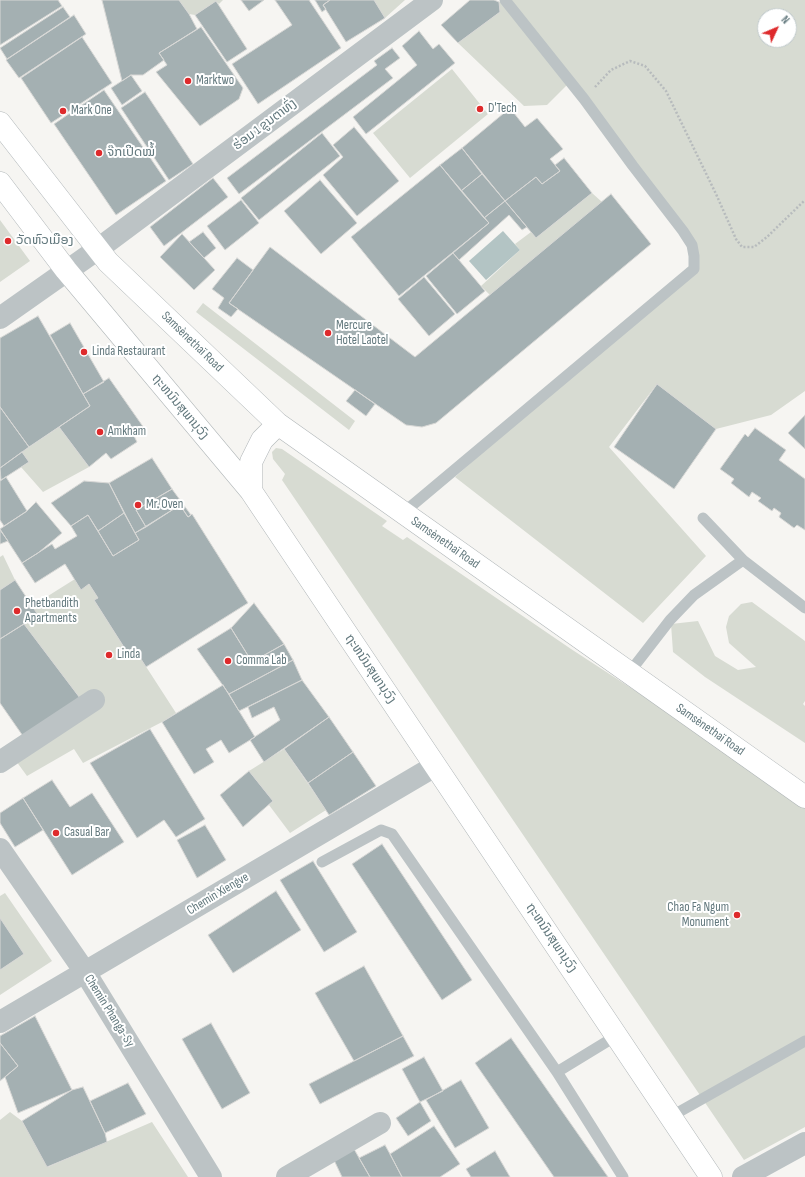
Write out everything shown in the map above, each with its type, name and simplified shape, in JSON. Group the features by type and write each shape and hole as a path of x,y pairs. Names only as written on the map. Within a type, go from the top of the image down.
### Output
{"highway":[{"path":"0,123 103,255"},
{"name":"ຖະຫນົນສຸພານຸວົງ","path":"0,183 66,270 251,491 711,1177"},
{"name":"Samsènethaï Road","path":"103,255 278,424 805,797"},
{"path":"251,491 251,462 262,440 278,424"}],"street":[{"name":"ຮ່ອມ 1 ຂູນຕາທົ່ງ","path":"0,318 66,270 103,255 432,0"},
{"path":"0,762 94,700"},
{"name":"Chemin Xiengve","path":"0,1022 435,766"},
{"name":"Chemin Phanga-Sy","path":"0,849 85,972 211,1177"},
{"path":"287,1177 380,1123"},
{"path":"743,1177 805,1143"}],"lane":[{"path":"403,513 694,269 692,245 683,231 584,99 505,0"},
{"path":"703,518 743,560 805,608"},
{"path":"629,673 670,620 694,595 743,560"},
{"path":"322,862 381,830 392,834 557,1072 624,1177"},
{"path":"557,1072 616,1036"},
{"path":"670,1117 805,1042"}],"path":[{"path":"584,99 611,70 630,60 645,66 666,91 736,239 742,247 754,247 767,237 805,200"}],"shaded area":[{"path":"179,0 223,0 219,4 216,1 195,15 189,14"},
{"path":"374,0 405,0 385,18"},
{"path":"503,0 805,0 805,391 771,415 716,429 657,384 609,447 706,556 643,623 455,477 617,333 694,269 692,245 570,82 547,105 524,106 458,43 500,12 499,2"},
{"path":"452,69 488,114 410,178 373,133"},
{"path":"592,193 602,202 490,295 481,286 520,250 515,244 531,232 536,238"},
{"name":"ວັດຫົວເມືອງ","path":"0,220 30,261 0,282"},
{"path":"503,231 520,250 486,280 469,261"},
{"path":"203,303 355,421 349,430 196,312"},
{"path":"59,427 89,467 43,492 21,467 29,462 22,452"},
{"path":"276,448 282,449 387,521 382,526 403,540 407,537 571,649 805,801 805,1127 744,1160 282,480 285,474 273,459 272,452"},
{"path":"3,555 15,580 0,590 0,557"},
{"path":"75,579 81,589 89,584 98,598 94,600 127,652 134,648 176,713 162,722 83,763 74,749 27,776 8,750 83,702 24,624 32,606"},
{"path":"752,602 805,641 805,701 803,704 805,706 805,743 705,677 673,652 671,624 698,621 715,656 738,670 756,667 729,643 726,627 729,616 741,604"},
{"path":"284,749 326,810 290,833 269,805 273,801 249,771"},
{"path":"5,893 52,961 0,995 0,970 24,954 0,918 0,896"},
{"path":"10,1112 22,1121 48,1167 152,1122 188,1177 0,1177 0,1120"}],"building":[{"path":"0,0 58,0 62,6 0,45"},
{"path":"102,0 179,0 197,29 159,53 164,60 143,75 131,75 122,81"},
{"path":"241,0 264,0 249,11"},
{"path":"275,0 309,0 341,48 258,104 232,64 292,25"},
{"path":"315,0 330,0 323,5 326,9 322,12"},
{"path":"330,0 374,0 385,18 346,42 323,5"},
{"path":"470,0 494,0 499,2 500,12 458,43 441,25"},
{"path":"216,1 247,49 227,62 195,15"},
{"path":"63,7 70,17 7,59 0,48"},
{"path":"74,15 86,34 19,78 6,60"},
{"path":"201,27 243,88 239,99 200,126 156,72 167,65 159,53"},
{"path":"419,31 433,49 439,44 455,63 366,134 353,117 417,65 402,46"},
{"path":"82,37 112,83 51,123 21,78"},
{"path":"392,48 400,58 385,69 393,78 239,194 227,178 377,65 374,61"},
{"path":"131,75 142,91 122,105 111,88"},
{"path":"104,90 166,181 116,215 54,124"},
{"path":"145,92 193,164 169,180 121,108"},
{"path":"510,108 525,127 537,118 563,149 550,159 560,171 542,184 536,177 505,201 462,148"},
{"path":"354,127 399,181 357,216 323,175 343,157 333,145"},
{"path":"322,133 340,156 259,220 241,198"},
{"path":"462,148 482,174 461,191 440,165"},
{"path":"564,158 592,193 536,238 505,201 536,177 542,184 560,171 555,165"},
{"path":"440,165 489,223 399,296 351,237"},
{"path":"482,174 505,201 484,218 461,191"},
{"path":"213,178 228,197 164,246 150,227"},
{"path":"320,180 357,223 321,254 284,211"},
{"name":"Mercure Hotel Laotel","path":"611,194 651,244 436,423 422,427 406,425 229,303 270,247 415,357"},
{"path":"241,200 259,223 225,250 207,226"},
{"path":"505,201 527,227 522,230 509,215 459,260 453,253 489,223 484,218"},
{"path":"203,232 216,248 204,258 189,242"},
{"path":"182,234 215,270 194,290 160,257"},
{"path":"453,253 485,291 457,314 426,276"},
{"path":"237,258 253,270 229,303 238,309 231,317 218,308 224,298 212,289"},
{"path":"424,277 455,314 429,336 398,299"},
{"path":"38,316 90,406 29,447 0,407 0,338"},
{"path":"70,323 104,382 83,394 50,335"},
{"path":"109,378 144,428 134,436 137,442 111,459 106,453 89,467 59,427 90,406 83,394"},
{"path":"657,384 716,429 674,489 614,447"},
{"path":"355,390 375,404 366,416 346,401"},
{"path":"0,407 29,447 0,468"},
{"path":"805,415 805,449 788,433"},
{"path":"755,428 786,450 779,460 805,479 805,530 797,525 794,528 779,517 781,513 774,508 772,511 758,501 761,498 752,492 749,497 731,483 734,479 720,469 745,434 748,437"},
{"path":"22,452 29,462 1,480 0,468"},
{"path":"152,458 172,489 136,510 146,527 135,533 109,483"},
{"path":"6,477 27,511 4,526 0,520 0,481"},
{"path":"84,481 109,483 124,513 98,531 88,515 71,526 51,503"},
{"path":"172,489 191,515 188,517 180,505 146,527 136,510"},
{"path":"36,502 62,533 38,553 22,563 0,529 27,511"},
{"path":"180,505 188,517 192,514 248,603 146,667 134,648 127,652 94,600 98,598 89,584 81,590 65,564 35,583 22,563 52,544 55,549 77,536 71,526 88,515 113,556 139,540 135,533"},
{"path":"124,513 139,540 113,556 98,531"},
{"path":"0,530 8,541 0,544"},
{"name":"Phetbandith Apartments","path":"15,580 38,615 0,639 0,590"},
{"path":"254,603 284,644 252,662 231,628"},
{"path":"24,624 83,702 25,739 0,703 0,639"},
{"name":"Comma Lab","path":"231,628 252,662 284,644 293,660 229,694 197,649"},
{"path":"293,660 302,680 239,711 229,694"},
{"path":"302,680 329,717 264,762 250,740 280,720 274,707 252,718 248,707"},
{"path":"223,685 255,737 229,753 221,740 206,749 214,762 194,774 162,722"},
{"path":"329,717 353,752 308,783 284,749"},
{"path":"150,729 205,819 176,837 164,820 137,838 90,763"},
{"path":"353,752 376,786 329,815 308,783"},
{"path":"249,771 273,801 243,827 220,795"},
{"path":"52,780 70,807 92,793 124,842 72,875 23,798"},
{"path":"23,798 43,830 15,847 0,823 0,813"},
{"path":"205,825 226,860 197,878 177,840"},
{"path":"382,844 472,980 442,1000 352,864"},
{"path":"313,861 357,932 324,952 280,880"},
{"path":"276,891 301,930 233,973 208,935"},
{"path":"0,918 24,954 0,970"},
{"path":"364,966 403,1036 354,1061 315,993"},
{"path":"35,1016 72,1090 18,1113 5,1077 18,1066 0,1043 0,1036"},
{"path":"211,1023 250,1093 222,1109 182,1039"},
{"path":"403,1036 414,1056 320,1104 309,1084"},
{"path":"511,1038 608,1177 554,1177 475,1063"},
{"path":"0,1043 18,1066 0,1081"},
{"path":"424,1057 443,1091 420,1102 402,1069"},
{"path":"461,1080 489,1128 455,1148 426,1100"},
{"path":"128,1083 146,1114 105,1133 90,1101"},
{"path":"83,1087 105,1133 107,1142 47,1167 22,1121 72,1090"},
{"path":"420,1102 431,1121 408,1136 396,1118"},
{"path":"434,1126 460,1164 440,1177 402,1177 390,1154"},
{"path":"385,1145 402,1177 370,1177 359,1158"},
{"path":"354,1149 370,1177 342,1177 333,1158"},
{"path":"495,1151 510,1177 471,1177 466,1169"}],"place":[{"name":"Marktwo","path":"188,81"},
{"name":"D'Tech","path":"480,109"},
{"name":"Mark One","path":"63,111"},
{"name":"ຈ໊ກເປີດໝ້ໍ","path":"99,153"},
{"name":"ວັດຫົວເມືອງ","path":"8,241"},
{"name":"Mercure Hotel Laotel","path":"328,333"},
{"name":"Linda Restaurant","path":"84,352"},
{"name":"Amkham","path":"100,432"},
{"name":"Mr. Oven","path":"138,505"},
{"name":"Phetbandith Apartments","path":"17,611"},
{"name":"Linda","path":"109,655"},
{"name":"Comma Lab","path":"228,661"},
{"name":"Casual Bar","path":"56,833"},
{"name":"Chao Fa Ngum Monument","path":"737,915"}]}
